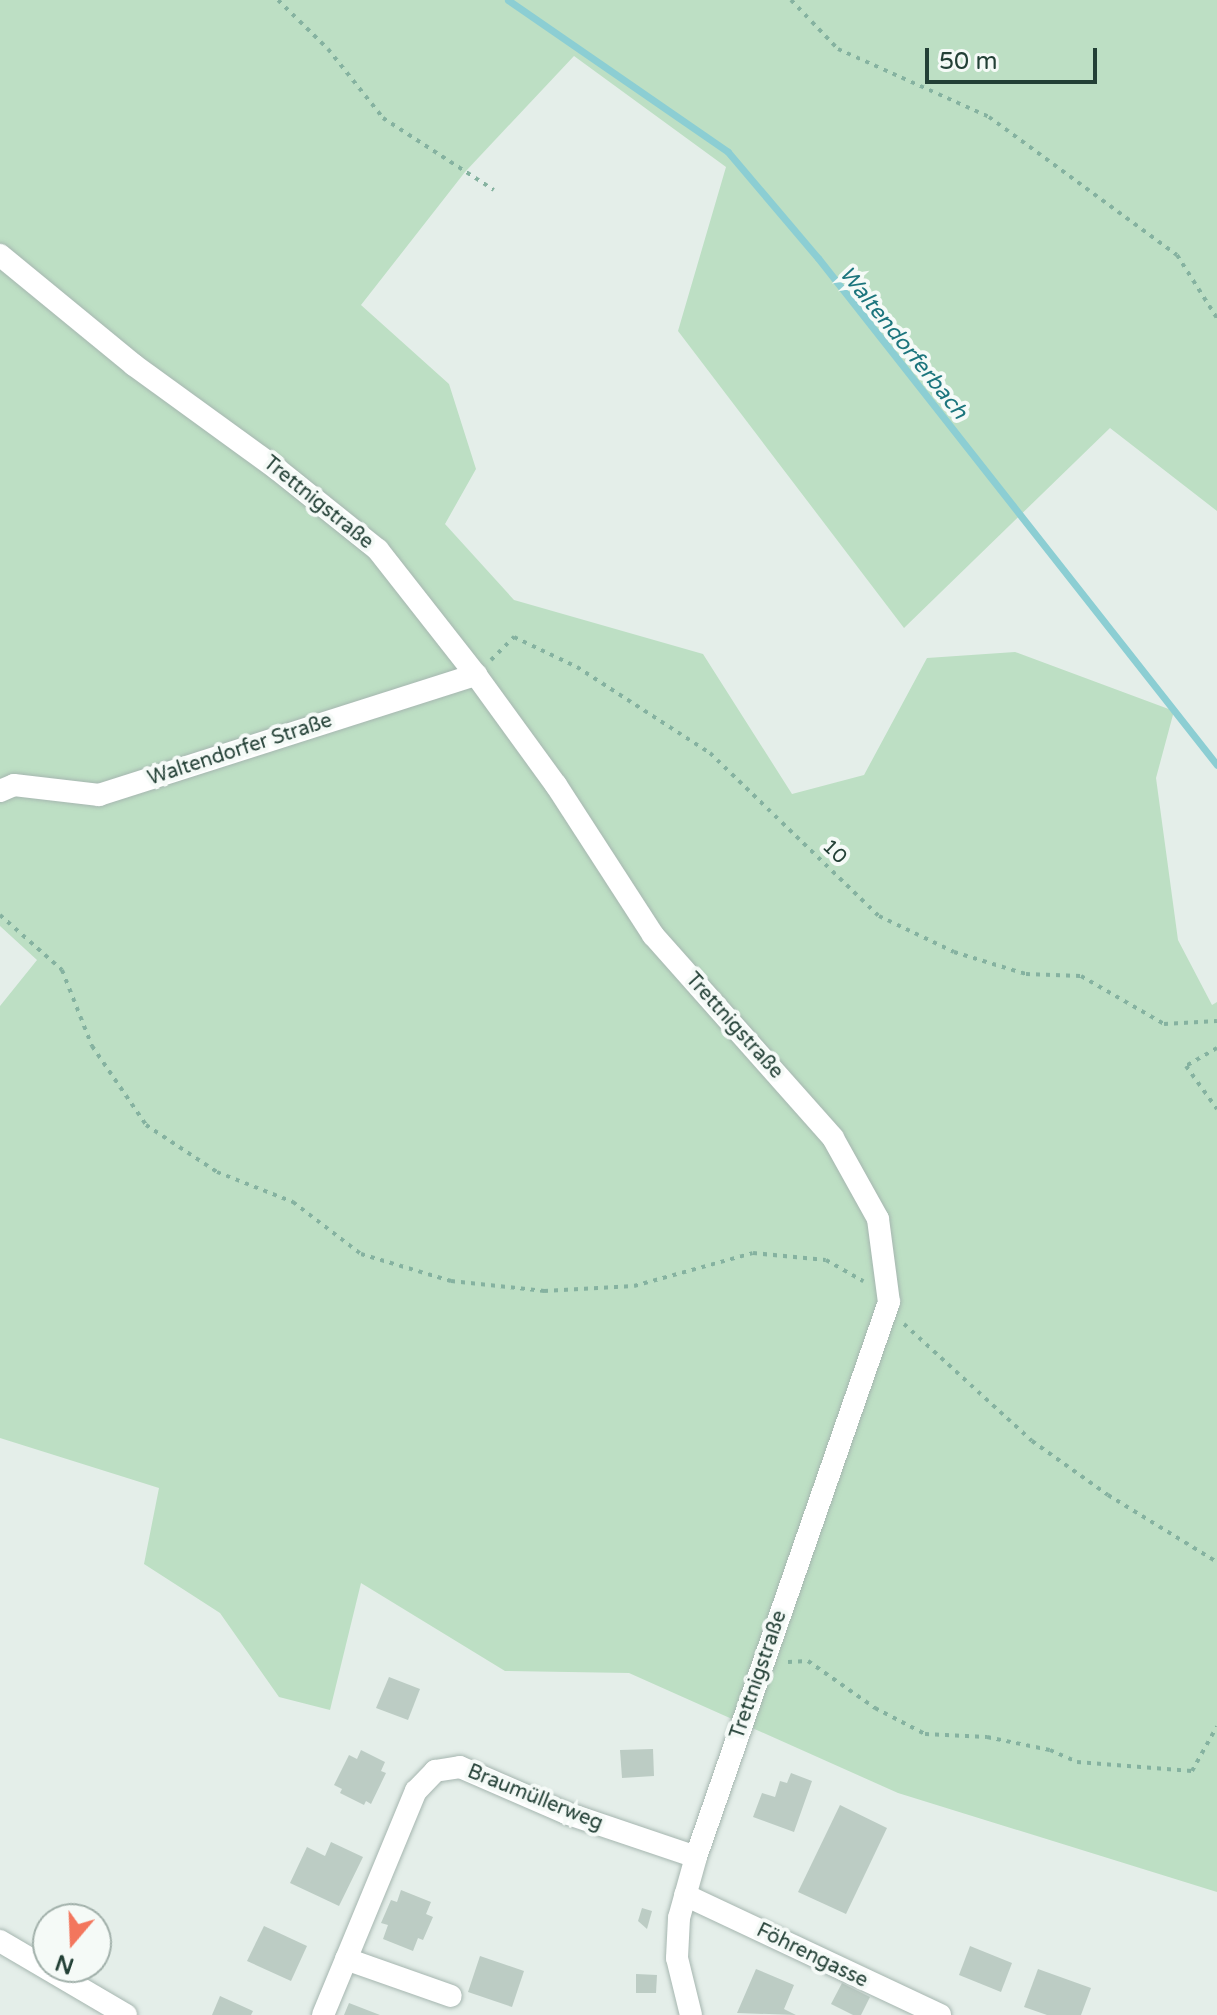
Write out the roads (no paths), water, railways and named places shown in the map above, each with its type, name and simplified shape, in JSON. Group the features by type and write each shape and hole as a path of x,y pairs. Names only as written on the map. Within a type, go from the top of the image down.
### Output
{"street":[{"name":"Trettnigstraße","path":"0,255 134,365 277,469 378,550 476,675 556,785 653,935 833,1138 878,1219 884,1296 685,1895 678,1928 677,1958 691,2015"},
{"name":"Waltendorfer Straße","path":"0,791 14,785 99,795 476,675"},
{"name":"Braumüllerweg","path":"323,2015 416,1791 435,1771 460,1767 566,1813 696,1857"},
{"name":"Föhrengasse","path":"685,1895 940,2015"},
{"path":"0,1941 126,2015"},
{"path":"346,1959 451,1996"}],"waterway":[{"name":"Waltendorferbach","path":"508,0 728,152 818,258 1217,765"}]}
